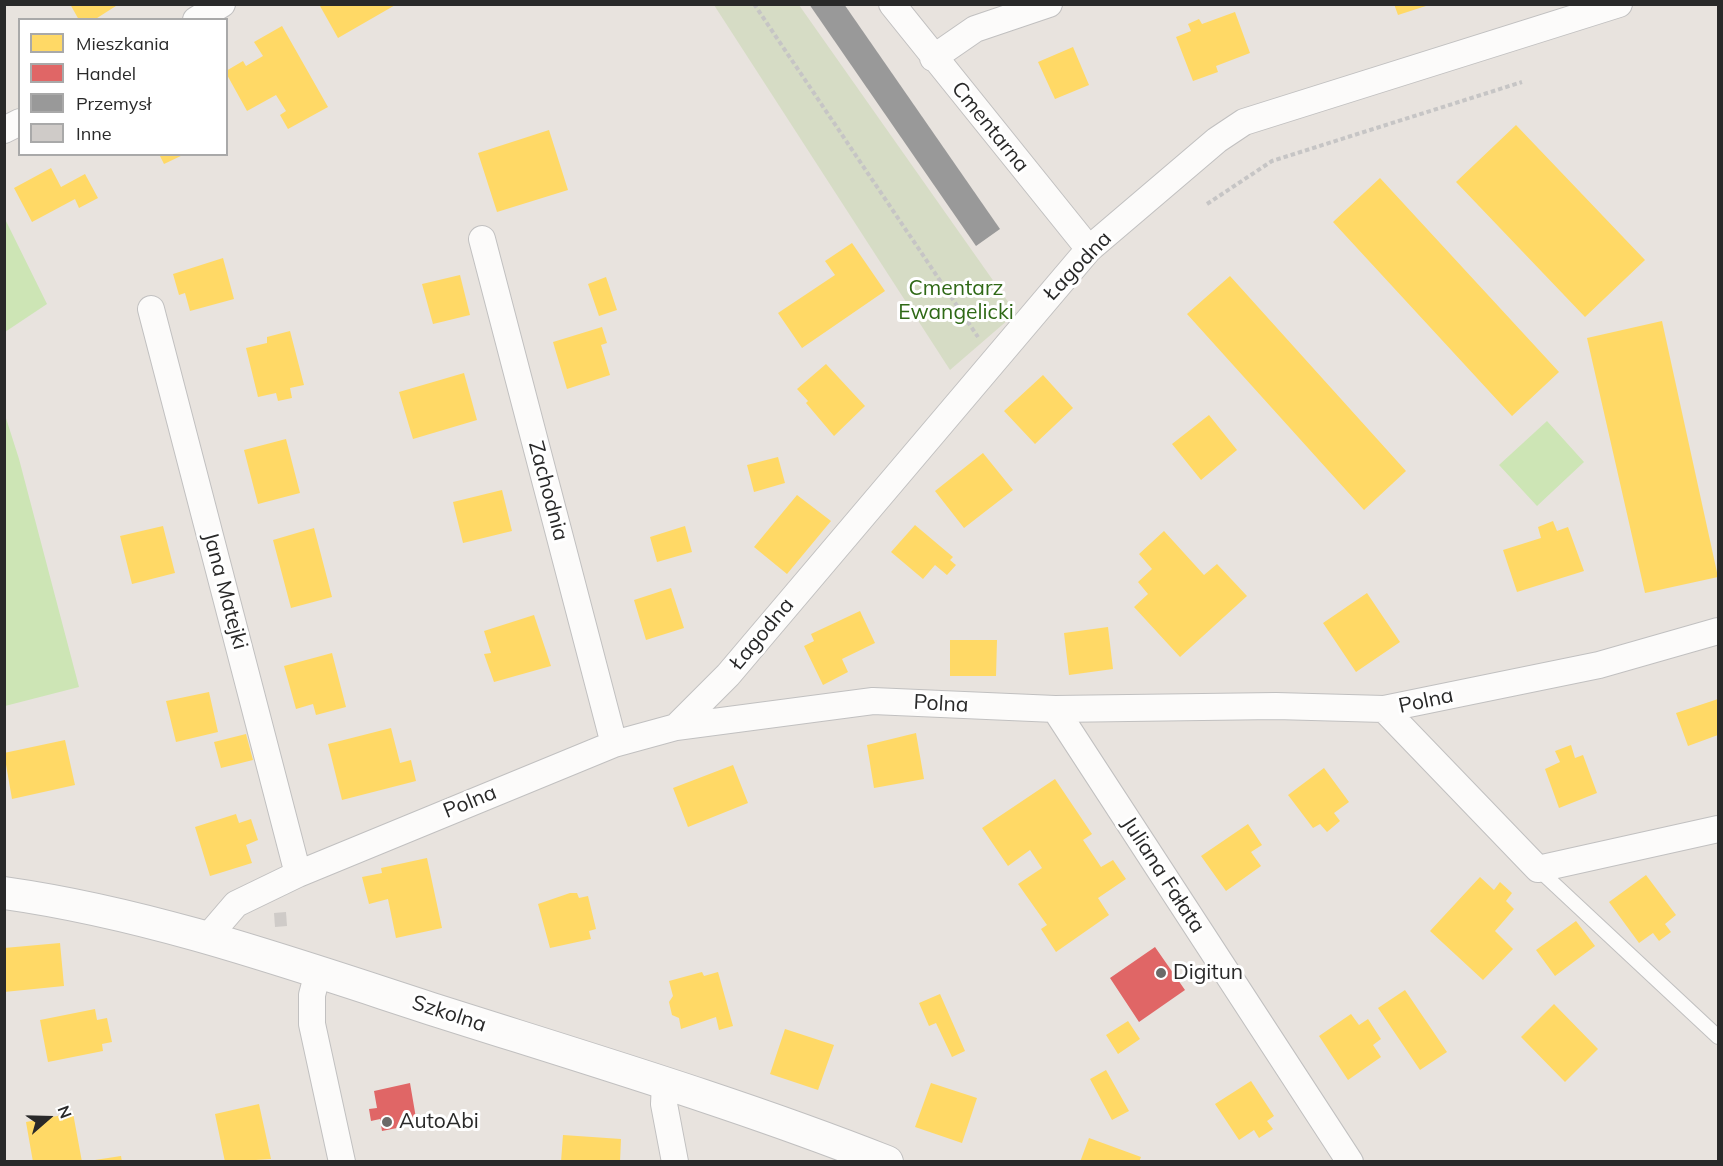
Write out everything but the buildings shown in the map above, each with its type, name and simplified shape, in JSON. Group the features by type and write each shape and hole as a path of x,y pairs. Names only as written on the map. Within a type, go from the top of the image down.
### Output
{"street":[{"path":"199,18 222,4"},
{"name":"Cmentarna","path":"892,4 933,58 1089,249"},
{"path":"933,58 975,29 1049,4"},
{"name":"Łagodna","path":"676,727 728,675 1089,249 1217,140 1244,122 1619,4"},
{"path":"4,130 18,123"},
{"name":"Zachodnia","path":"482,238 614,744"},
{"name":"Jana Matejki","path":"151,309 298,874"},
{"name":"Polna","path":"207,939 236,904 298,874 614,744 676,727 873,701 1055,709 1276,705 1384,709 1599,665 1719,631"},
{"name":"Juliana Fałata","path":"1055,709 1350,1161"},
{"path":"1384,709 1538,869 1719,829"},
{"name":"Szkolna","path":"4,893 64,902 207,939 318,972 783,1121 887,1161"},
{"path":"318,972 312,995 312,1024 342,1161"},
{"path":"665,1083 664,1104 675,1161"}],"lane":[{"path":"1538,869 1719,1037"}],"path":[{"path":"754,4 982,342"},
{"path":"1207,204 1272,161 1522,82"}],"green space":[{"name":"Cmentarz Ewangelicki","path":"714,5 799,5 1016,313 950,370"},
{"path":"4,217 47,304 5,332 4,332"},
{"path":"5,415 19,459 79,687 5,706"},
{"path":"1547,421 1584,462 1537,506 1499,465"}],"place":[{"name":"Digitun","path":"1161,973"},
{"name":"AutoAbi","path":"387,1122"}]}
